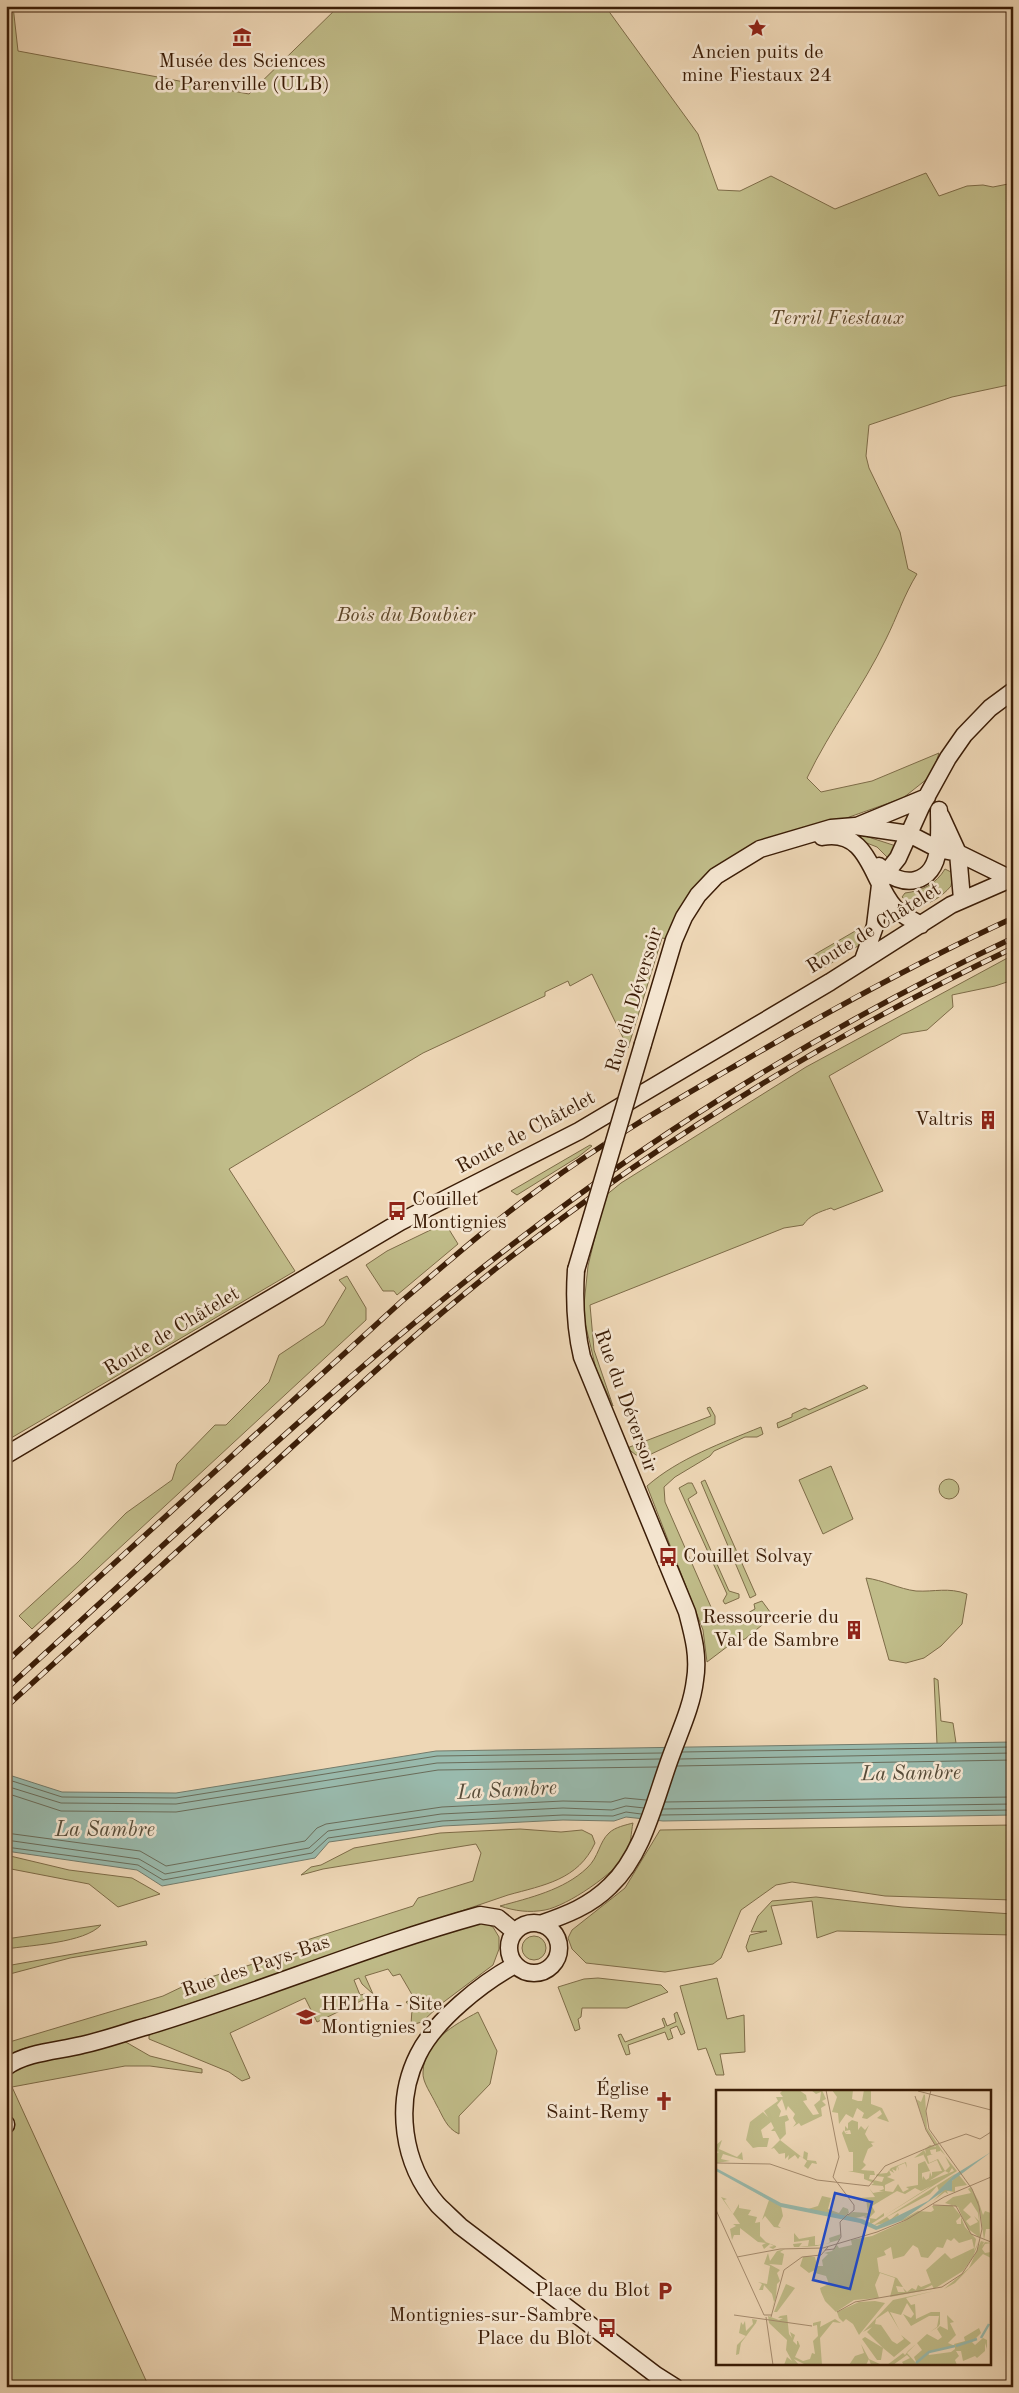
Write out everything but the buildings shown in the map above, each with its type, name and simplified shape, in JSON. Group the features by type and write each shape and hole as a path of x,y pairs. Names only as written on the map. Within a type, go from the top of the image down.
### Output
{"main road":[{"path":"864,960 875,926 883,879 898,858 948,758 964,735 990,708 1013,691"},
{"path":"883,879 907,882 920,879 931,870 938,849 938,779"},
{"path":"855,826 927,797"},
{"path":"939,810 958,853 962,899"},
{"name":"Rue du Déversoir","path":"540,1924 574,1912 594,1900 611,1886 626,1867 643,1832 688,1708 695,1680 696,1646 687,1612 582,1357 576,1332 574,1301 576,1270 674,940 684,917 698,894 716,876 760,849 831,828 855,826 909,834 938,849 958,853 1012,879"},
{"name":"Rue du Déversoir","path":"760,849 832,835 850,841 863,850 883,879 896,909 921,925"},
{"name":"Route de Châtelet","path":"6,1456 400,1222 580,1131 962,899 1012,879"},
{"name":"Rue du Déversoir","path":"557,1937 574,1912"},
{"name":"Rue des Pays-Bas","path":"6,2067 15,2061 31,2056 84,2045 159,2022 480,1915 498,1918 515,1932"},
{"path":"526,1924 540,1924 548,1927 557,1937 559,1953 551,1968 535,1974 527,1973 515,1965 510,1956 509,1946 515,1932 526,1924"},
{"path":"515,1965 496,1975 452,2013 438,2026 418,2054 407,2088 404,2124 409,2151 417,2172 437,2204 460,2226 656,2375 675,2387"}],"green space":[{"name":"Bois du Boubier","path":"6,6 13,6 18,51 249,94 339,6 605,6 698,134 718,190 740,191 771,176 835,209 926,173 939,196 967,186 983,185 993,187 1013,183 1013,384 952,397 869,425 866,456 869,468 900,532 908,569 917,574 877,657 807,778 821,792 872,781 939,753 932,775 903,798 838,821 754,845 668,939 662,938 628,1048 592,974 570,986 568,981 545,992 545,996 423,1053 229,1169 295,1271 6,1441"},
{"path":"862,835 896,846 889,859 877,847 859,840 858,838"},
{"path":"945,869 953,873 951,886 939,897 924,905 913,907 902,897 905,893 917,891 933,883"},
{"path":"857,930 863,934 861,944 822,969 818,960 812,956"},
{"path":"1013,955 1013,969 1009,970 1013,980 995,986 952,995 953,1007 927,1030 902,1034 829,1076 883,1191 834,1210 831,1208 823,1211 812,1216 803,1225 784,1228 590,1305 594,1350 613,1406 596,1369 583,1314 588,1266 605,1196 621,1183 806,1067"},
{"path":"590,1145 592,1146 578,1157 517,1195 511,1191"},
{"path":"445,1223 458,1244 397,1295 394,1291 383,1291 366,1265 387,1251"},
{"path":"347,1276 366,1308 366,1320 32,1629 19,1616 78,1562 126,1513 172,1480 177,1464 215,1425 226,1425 269,1382 279,1355 324,1325 346,1288 339,1280"},
{"path":"864,1385 868,1388 778,1428 777,1423 792,1417 792,1414 805,1408 809,1410"},
{"path":"710,1407 715,1416 715,1424 647,1456 636,1455 627,1448 711,1416 707,1408"},
{"path":"761,1427 763,1434 757,1437 745,1437 714,1451 710,1456 675,1477 664,1487 665,1502 718,1623 729,1619 731,1622 755,1609 754,1604 762,1601 773,1616 745,1639 732,1643 707,1662 703,1630 647,1486 659,1476 687,1459"},
{"path":"831,1466 853,1519 823,1534 799,1480"},
{"path":"949,1479 956,1482 959,1489 956,1496 949,1499 942,1496 939,1489 942,1482"},
{"path":"705,1480 756,1595 750,1598 701,1482"},
{"path":"692,1483 697,1493 688,1499 729,1591 739,1594 739,1598 725,1604 723,1601 727,1594 679,1488"},
{"path":"866,1578 916,1591 948,1590 967,1594 962,1624 941,1646 924,1658 906,1663 889,1660"},
{"path":"934,1678 938,1680 941,1721 953,1723 956,1743 937,1744"},
{"path":"633,1823 627,1853 613,1870 590,1888 566,1902 545,1910 522,1911 500,1906 557,1888 578,1876 591,1864 603,1841 611,1831"},
{"path":"1013,1825 1013,1900 885,1896 792,1882 776,1885 741,1910 721,1958 713,1964 665,1972 586,1963 572,1949 568,1938 572,1930 625,1888 660,1830"},
{"path":"520,1829 561,1832 582,1830 592,1835 595,1843 579,1865 559,1879 547,1884 508,1895 92,2037 25,2048 6,2056 6,2043 163,1996 188,1984 305,1948 307,1940 413,1906 418,1898 473,1881 481,1853 476,1844 323,1869 301,1875 311,1867 321,1865 354,1848 440,1833"},
{"path":"6,1855 69,1870 132,1878 160,1894 118,1907 89,1884 6,1868"},
{"path":"816,1897 902,1907 1013,1914 1013,1935 837,1931 817,1938 812,1901 771,1906 782,1944 748,1952 746,1947 750,1935 767,1931 751,1932 758,1916 772,1901"},
{"path":"483,1922 493,1927 499,1937 499,1949 493,1965 441,2004 422,2022 411,2025 412,2009 406,2002 414,1998 400,1974 393,1976 388,1969 365,1976 373,1994 362,1984 359,1978 354,1980 360,1995 365,1994 367,1998 317,2022 305,1998 230,2033 250,2078 242,2081 229,2072 149,2039 149,2031 467,1925"},
{"path":"101,1925 83,1936 6,1949 6,1939"},
{"path":"534,1936 543,1939 546,1948 543,1957 534,1960 525,1957 522,1948 525,1939"},
{"path":"146,1941 147,1945 70,1958 6,1975 6,1966"},
{"path":"598,1978 661,1985 668,1992 627,2008 582,2008 581,2017 578,2019 580,2029 575,2031 558,1987 584,1979"},
{"path":"717,1978 727,2019 744,2015 745,2052 720,2054 724,2075 716,2075 706,2048 698,2050 680,1986"},
{"path":"478,2012 497,2051 490,2084 459,2116 459,2134 445,2121 426,2084 423,2072 429,2051 442,2035 459,2022"},
{"path":"677,2012 685,2033 681,2035 677,2026 670,2029 673,2038 668,2040 665,2032 628,2045 630,2054 626,2055 618,2035 621,2034 625,2042 665,2027 662,2019 664,2018 667,2026 676,2022 674,2014"},
{"path":"124,2041 150,2056 202,2069 202,2073 150,2066 125,2066 12,2087 149,2387 6,2387 6,2149 9,2145 12,2126 11,2106 7,2090 8,2081 16,2067"}],"water":[{"name":"La Sambre","path":"1013,1742 1013,1815 663,1821 626,1817 614,1821 563,1820 443,1826 329,1842 315,1858 162,1886 137,1870 6,1851 6,1774 62,1792 176,1793 436,1751"}],"railway":[{"path":"6,1662 402,1301 524,1200 615,1138 773,1044 909,969 1013,918"},
{"path":"6,1689 302,1419 424,1315 547,1218 610,1172 740,1086 875,1008 1013,938"},
{"path":"6,1707 408,1342 494,1270 555,1224 680,1136 810,1055 944,982 1013,948"}],"place":[{"name":"Ancien puits de mine Fiestaux 24","path":"757,28"},
{"name":"Musée des Sciences de Parenville (ULB)","path":"242,37"},
{"name":"Valtris","path":"988,1120"},
{"name":"Couillet Montignies","path":"397,1211"},
{"name":"Couillet Solvay","path":"668,1557"},
{"name":"Ressourcerie du Val de Sambre","path":"854,1630"},
{"name":"HELHa - Site Montignies 2","path":"306,2017"},
{"name":"Église Saint-Remy","path":"664,2101"},
{"name":"Place du Blot","path":"665,2291"},
{"name":"Montignies-sur-Sambre Place du Blot","path":"607,2328"}],"park label":[{"name":"Terril Fiestaux","path":"837,319"}]}
